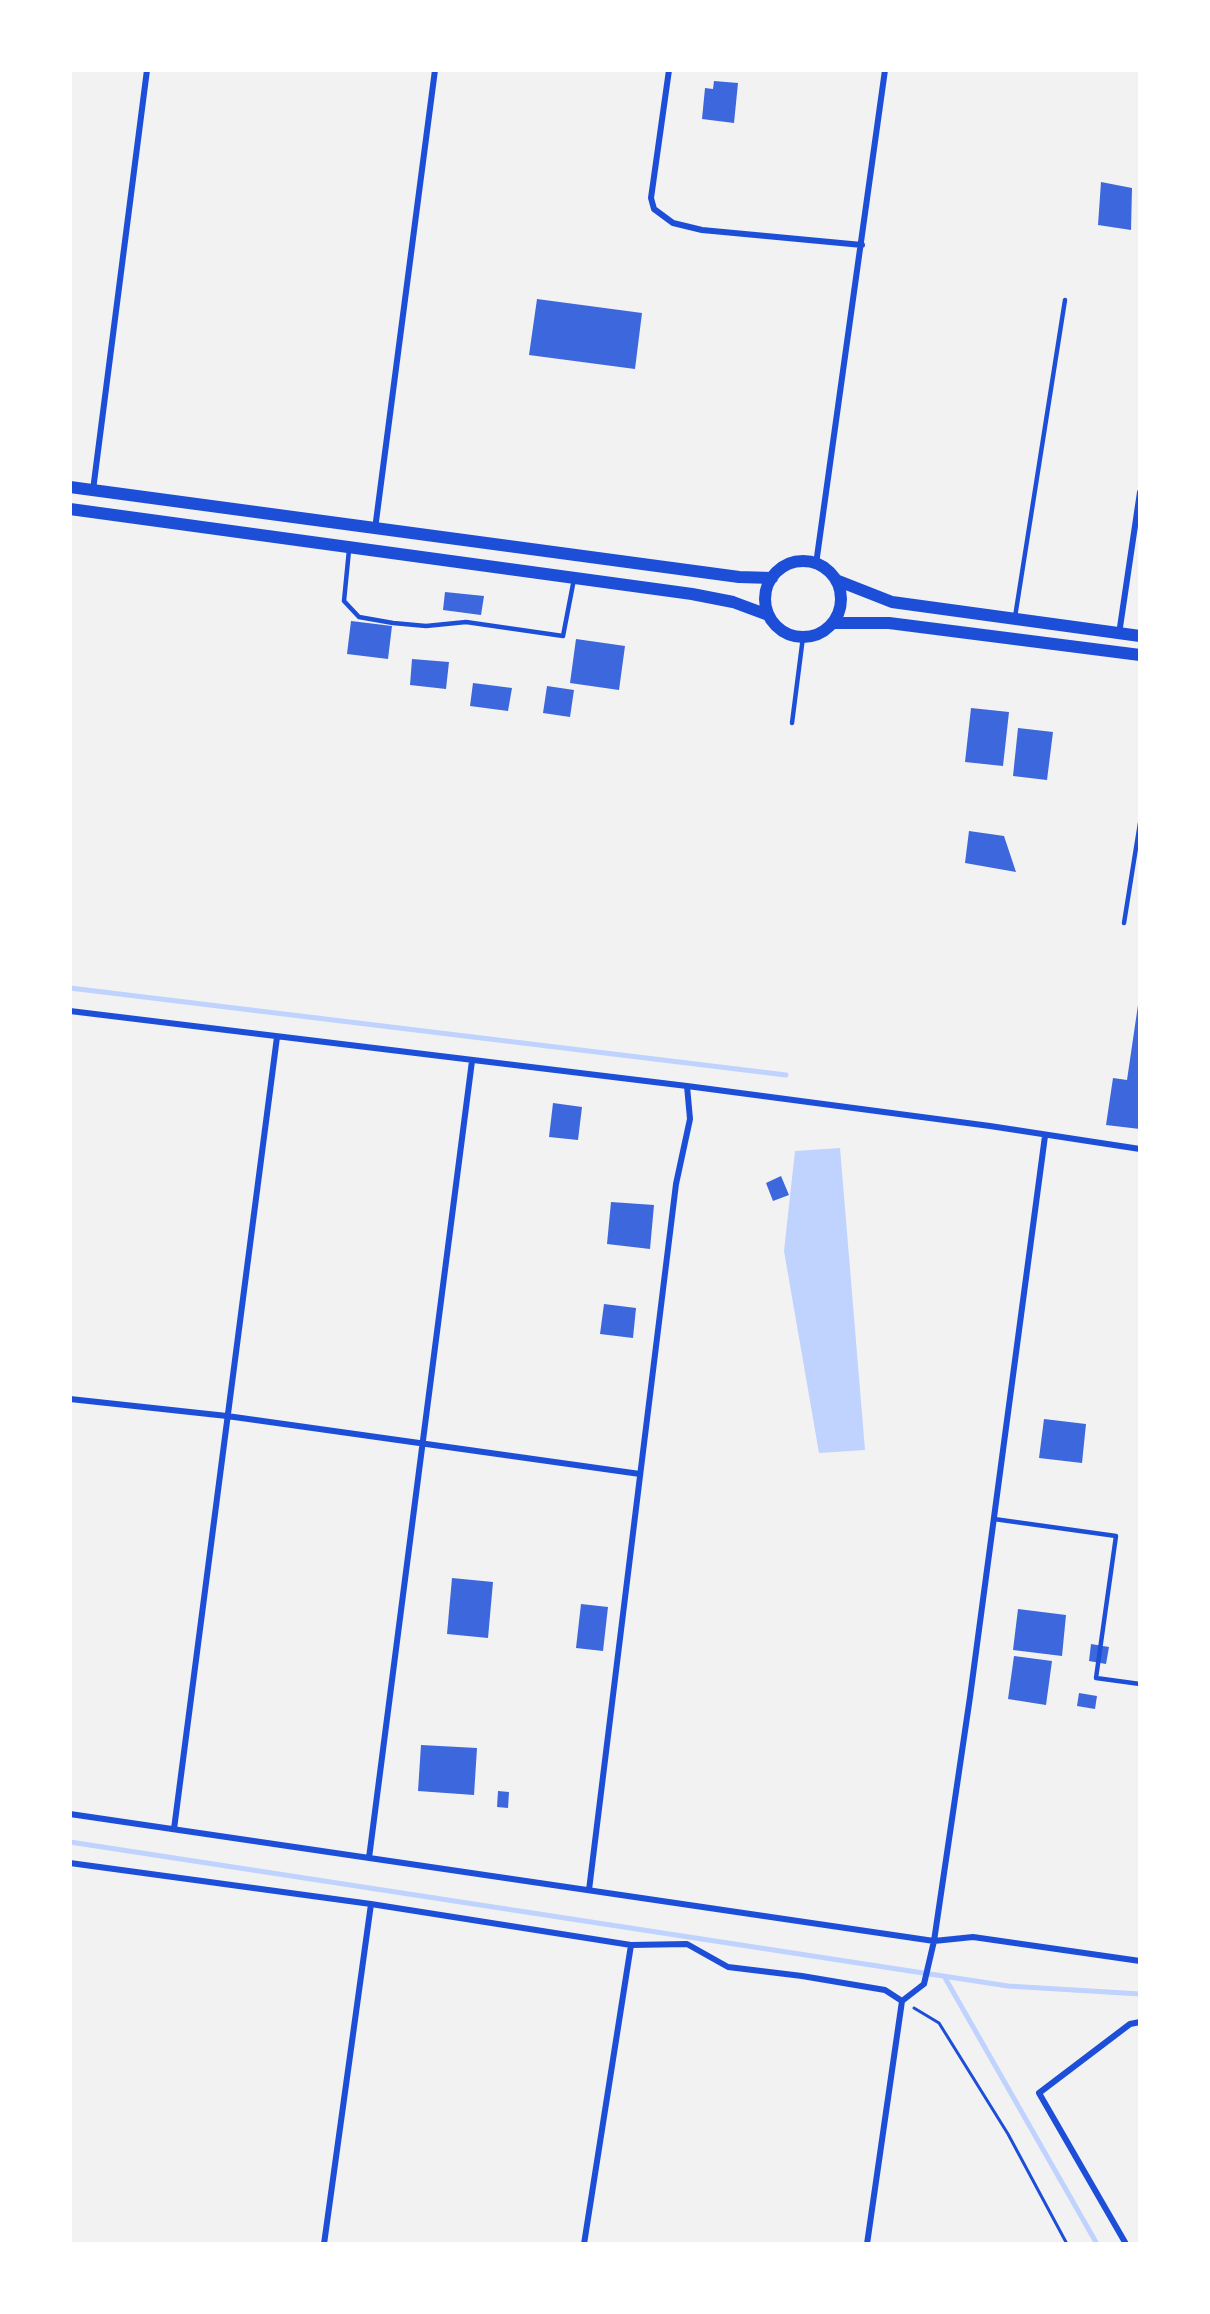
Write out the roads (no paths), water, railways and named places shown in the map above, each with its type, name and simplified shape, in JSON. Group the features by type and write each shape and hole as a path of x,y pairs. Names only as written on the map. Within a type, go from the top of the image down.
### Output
{"main road":[{"path":"70,487 739,577 772,578"},
{"path":"70,508 692,594 733,602 768,615 782,631 803,637 820,633 833,623 841,606 842,597 836,580 831,573 807,561 787,565 772,578 765,596 768,615"},
{"path":"836,580 892,602 1140,636"},
{"path":"833,623 889,623 1140,656"}],"street":[{"path":"93,490 147,70"},
{"path":"375,529 435,70"},
{"path":"669,70 651,198 654,209 673,223 702,230 862,245"},
{"path":"816,564 885,70"},
{"path":"1119,634 1140,492"},
{"path":"70,1011 687,1086 990,1126 1140,1149"},
{"path":"174,1829 277,1036"},
{"path":"369,1858 472,1061"},
{"path":"589,1890 676,1184 690,1119 687,1086"},
{"path":"867,2244 902,2001 924,1984 934,1941 994,1520 1045,1136"},
{"path":"70,1399 227,1416 640,1474"},
{"path":"70,1814 934,1941 974,1937 1140,1961"},
{"path":"70,1863 371,1904 631,1945 687,1944 728,1967 802,1976 885,1990 902,2001"},
{"path":"324,2244 371,1904"},
{"path":"584,2244 631,1945"},
{"path":"1125,2244 1039,2093 1130,2024 1140,2022"}],"lane":[{"path":"1015,618 1065,300"},
{"path":"350,547 344,601 359,617 393,623 426,626 466,622 563,636 574,579"},
{"path":"792,723 803,637"},
{"path":"1124,923 1140,824"},
{"path":"994,1520 1116,1536 1096,1678 1140,1684"}],"water":[{"path":"840,1148 865,1450 819,1453 784,1251 795,1151"}],"waterway":[{"path":"70,988 786,1075"},
{"path":"70,1842 1008,1986 1140,1994"},
{"path":"944,1976 1097,2244"}]}
